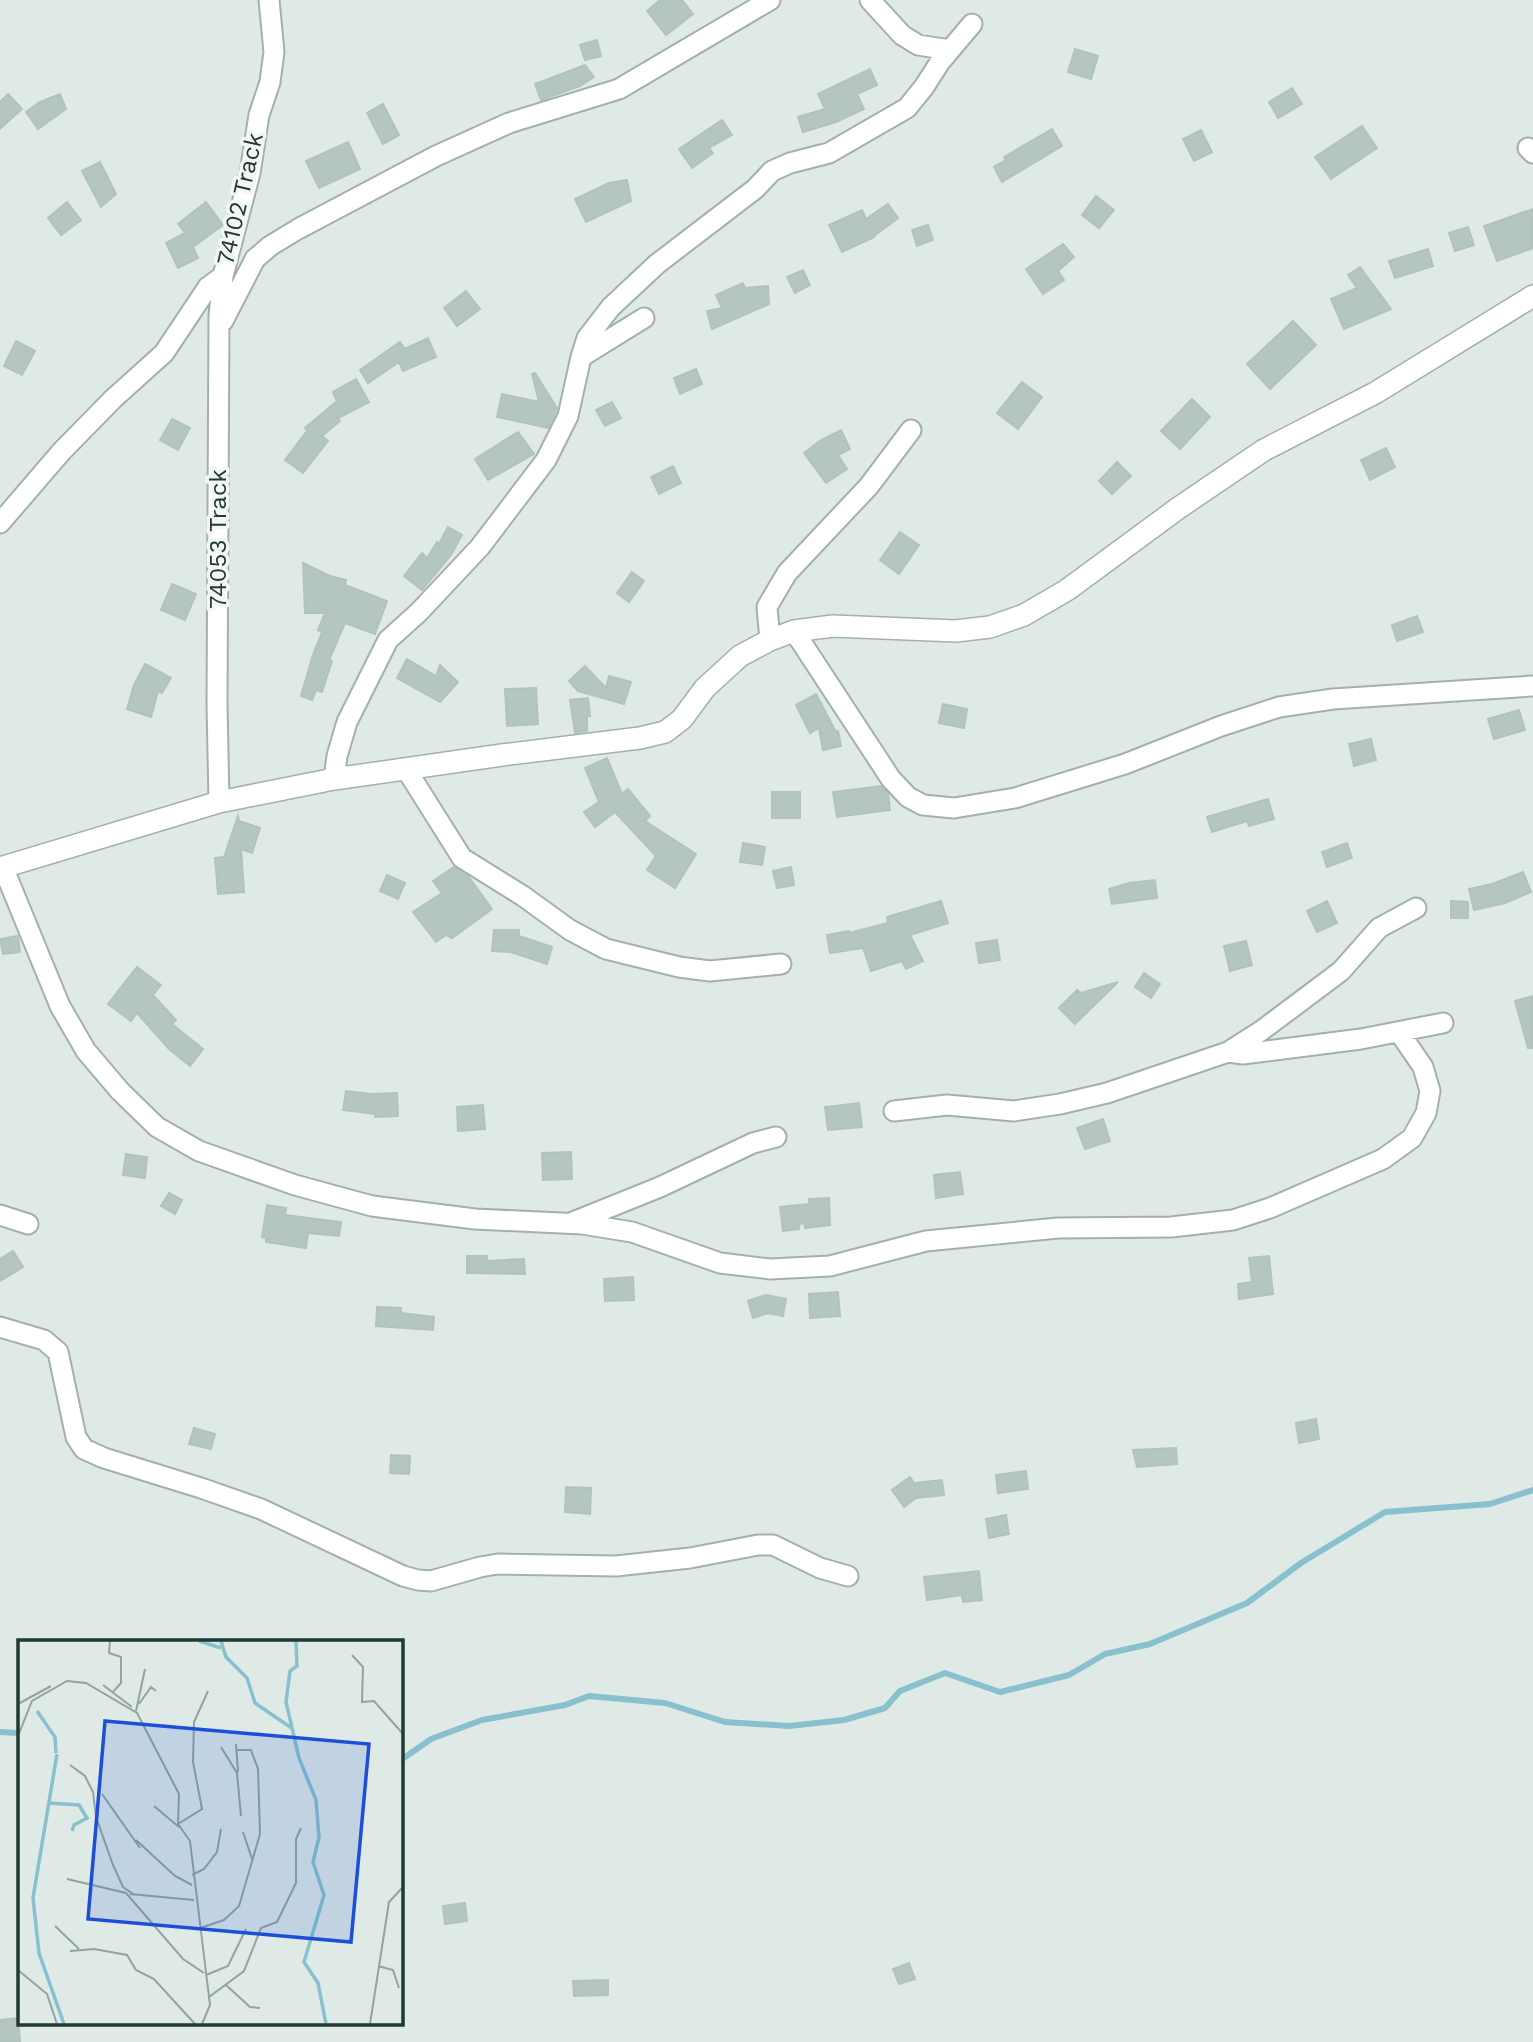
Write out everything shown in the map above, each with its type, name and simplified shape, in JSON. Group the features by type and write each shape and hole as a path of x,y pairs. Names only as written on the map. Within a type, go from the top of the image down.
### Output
{"street":[{"name":"74102 Track","path":"0,523 113,399 164,353 208,287 223,276 250,173 259,115 270,82 274,52 269,0"},
{"path":"219,328 256,259 289,234 436,156 509,123 618,89 770,0"},
{"path":"870,0 902,35 918,46 950,50"},
{"path":"334,779 337,756 347,722 388,640 419,612 480,547 546,460 568,416 587,338 611,307 657,264 755,189 772,171 790,163 829,153 907,108 972,24"},
{"name":"74053 Track","path":"219,802 219,328 223,276"},
{"path":"1399,1031 1423,1067 1430,1091 1426,1113 1412,1138 1382,1159 1270,1208 1233,1220 1171,1227 1058,1228 926,1241 830,1266 770,1269 720,1263 632,1232 569,1223 475,1219 372,1206 296,1185 199,1151 157,1127 120,1091 86,1051 60,1006 1,868 219,802 334,779 640,738 665,732 682,719 705,688 740,656 794,631 833,625 957,631 990,627 1024,615 1067,590 1177,509 1264,450 1375,393 1533,296"},
{"path":"581,357 644,318"},
{"path":"770,640 767,607 787,573 869,486 911,430"},
{"path":"794,631 891,779 908,797 923,805 954,808 1015,798 1112,768 1279,707 1333,699 1533,686"},
{"path":"406,769 462,858 523,896 570,930 606,949 679,967 710,971 781,964"},
{"path":"894,1111 947,1105 1014,1111 1060,1104 1107,1093 1228,1052 1261,1031 1341,971 1379,928 1416,908"},
{"path":"1228,1052 1243,1054 1361,1040 1443,1023"},
{"path":"569,1223 660,1187 753,1143 776,1137"},
{"path":"0,1214 27,1224"},
{"path":"0,1327 44,1340 58,1352 76,1437 84,1449 261,1510 403,1576 431,1581 498,1564 616,1566 691,1559 758,1545 773,1545 820,1568 848,1576"}],"building":[{"path":"660,0 682,0 693,14 666,35 647,11"},
{"path":"597,40 601,56 585,60 580,45"},
{"path":"1075,49 1098,56 1091,79 1068,72"},
{"path":"585,65 594,77 580,86 541,100 535,84"},
{"path":"870,69 877,85 857,94 864,109 836,122 803,132 798,117 825,109 818,94"},
{"path":"1292,88 1302,104 1278,118 1269,102"},
{"path":"8,94 22,109 0,129 0,102"},
{"path":"60,94 66,109 38,129 26,112 40,102"},
{"path":"383,104 399,135 383,144 367,113"},
{"path":"722,120 732,135 709,148 713,153 692,168 679,149"},
{"path":"1362,126 1377,148 1331,179 1315,157"},
{"path":"1052,129 1062,146 1002,182 994,167 1006,160 1004,157"},
{"path":"1201,130 1212,152 1194,161 1183,139"},
{"path":"348,142 360,169 319,188 306,161"},
{"path":"100,162 116,194 101,207 82,171"},
{"path":"627,180 631,201 586,222 575,199 609,183"},
{"path":"1096,196 1114,210 1099,228 1082,215"},
{"path":"67,202 81,220 61,235 48,218"},
{"path":"206,202 223,225 193,247 198,258 178,268 166,243 185,233 178,224"},
{"path":"888,204 898,218 874,237 842,252 829,225 862,210 866,219"},
{"path":"1533,209 1533,248 1497,261 1484,226"},
{"path":"928,225 933,240 917,246 912,230"},
{"path":"1468,227 1474,245 1455,251 1449,233"},
{"path":"1063,244 1074,257 1058,271 1064,280 1043,294 1026,269"},
{"path":"1428,249 1433,266 1395,278 1389,261"},
{"path":"1360,267 1391,309 1344,329 1331,299 1357,288 1348,275"},
{"path":"803,270 810,285 795,293 787,277"},
{"path":"743,283 745,288 768,286 769,304 712,329 707,311 722,308 716,295"},
{"path":"466,291 480,309 457,326 444,308"},
{"path":"1293,321 1316,345 1270,389 1247,364"},
{"path":"428,338 436,357 403,371 399,362 368,383 360,370 400,342 405,349"},
{"path":"16,341 35,351 22,375 4,366"},
{"path":"696,369 702,384 680,394 674,378"},
{"path":"535,373 557,408 549,428 497,417 502,394 539,402 532,374"},
{"path":"356,379 369,402 338,418 340,421 322,436 328,441 303,473 285,460 307,431 305,428 337,401 333,392"},
{"path":"1022,382 1042,397 1018,429 997,413"},
{"path":"1192,399 1210,417 1180,449 1161,431"},
{"path":"612,402 621,418 605,426 596,410"},
{"path":"172,419 190,428 178,450 160,440"},
{"path":"841,430 850,449 838,455 847,469 826,483 804,453"},
{"path":"518,432 534,454 488,480 475,459"},
{"path":"1386,448 1395,467 1370,480 1361,460"},
{"path":"1117,462 1131,476 1112,494 1099,481"},
{"path":"673,466 681,483 659,494 651,477"},
{"path":"448,527 462,535 451,555 422,590 404,576 422,553 427,558"},
{"path":"900,532 919,545 899,574 880,560"},
{"path":"303,563 330,576 346,580 345,585 387,601 375,634 345,623 329,660 332,661 322,692 316,690 312,700 301,696 322,632 318,630 325,613 305,613"},
{"path":"632,572 644,581 629,602 617,593"},
{"path":"172,584 196,594 185,620 161,610"},
{"path":"1417,616 1423,632 1397,641 1392,625"},
{"path":"407,659 436,676 440,665 458,682 440,702 397,678"},
{"path":"145,664 171,678 162,693 158,691 151,717 127,709 134,685"},
{"path":"585,666 606,688 609,676 631,682 624,704 578,691 569,681"},
{"path":"536,688 538,724 507,726 505,689"},
{"path":"816,694 836,732 838,731 841,746 823,750 819,728 810,733 796,705"},
{"path":"588,698 590,716 587,716 587,731 575,733 570,700"},
{"path":"943,704 967,709 964,728 939,723"},
{"path":"1519,710 1525,730 1494,739 1488,719"},
{"path":"1371,739 1376,760 1354,766 1349,744"},
{"path":"607,758 622,794 628,789 650,816 645,821 696,854 675,888 647,870 656,856 615,812 595,827 584,812 599,802 585,768"},
{"path":"881,786 888,794 890,810 837,817 833,792"},
{"path":"772,792 800,792 800,818 772,818"},
{"path":"1268,799 1274,819 1249,826 1247,821 1212,832 1207,817"},
{"path":"238,816 239,821 260,828 252,853 241,849 244,892 218,894 215,858 224,857"},
{"path":"743,843 765,847 762,865 740,862"},
{"path":"1347,843 1352,858 1327,867 1322,852"},
{"path":"454,867 468,876 492,909 452,938 446,935 436,942 413,912 442,893 433,881"},
{"path":"791,867 794,885 777,888 773,871"},
{"path":"1523,872 1531,892 1505,903 1474,910 1469,889 1492,884"},
{"path":"387,875 405,883 398,899 380,891"},
{"path":"1155,880 1157,898 1112,904 1109,889"},
{"path":"941,901 948,923 910,935 923,961 906,969 902,961 871,971 863,948 830,953 827,935 849,933 888,923 887,917"},
{"path":"1327,901 1337,923 1317,932 1307,911"},
{"path":"1451,901 1468,902 1468,918 1451,918"},
{"path":"494,930 519,930 519,936 552,947 547,964 511,952 492,951"},
{"path":"18,936 20,952 3,954 0,939"},
{"path":"997,940 1000,960 979,963 976,943"},
{"path":"1246,941 1252,965 1230,971 1224,946"},
{"path":"137,967 161,985 153,995 176,1020 172,1024 203,1049 190,1066 169,1049 137,1013 131,1021 108,1004"},
{"path":"1144,973 1160,984 1151,998 1135,987"},
{"path":"1118,982 1075,1024 1059,1008 1077,990 1081,993"},
{"path":"1533,996 1533,1048 1528,1048 1515,1001"},
{"path":"346,1091 397,1093 398,1116 375,1117 375,1114 343,1110"},
{"path":"859,1103 862,1127 828,1130 825,1107"},
{"path":"483,1105 485,1129 458,1131 457,1107"},
{"path":"1103,1119 1110,1141 1085,1149 1077,1128"},
{"path":"571,1152 572,1179 543,1180 542,1153"},
{"path":"126,1154 147,1157 145,1178 123,1175"},
{"path":"960,1172 963,1194 936,1198 934,1175"},
{"path":"169,1193 182,1200 175,1214 161,1206"},
{"path":"829,1198 830,1225 805,1228 805,1224 800,1223 799,1229 783,1231 780,1207 809,1204 809,1199"},
{"path":"267,1205 286,1208 285,1215 341,1222 339,1236 308,1233 306,1248 266,1242 266,1238 262,1237"},
{"path":"13,1251 23,1267 0,1281 0,1259"},
{"path":"467,1256 487,1256 487,1261 524,1259 525,1274 467,1273"},
{"path":"1269,1256 1273,1294 1239,1299 1238,1284 1252,1282 1249,1258"},
{"path":"633,1277 634,1300 605,1301 604,1279"},
{"path":"838,1292 840,1316 810,1318 809,1294"},
{"path":"766,1295 786,1299 783,1316 768,1313 753,1318 748,1301"},
{"path":"377,1307 401,1308 401,1313 434,1317 433,1330 376,1326"},
{"path":"1316,1419 1319,1439 1299,1443 1296,1423"},
{"path":"194,1428 215,1434 211,1449 189,1444"},
{"path":"1176,1448 1177,1464 1137,1467 1133,1450"},
{"path":"391,1455 410,1456 409,1474 390,1473"},
{"path":"1026,1471 1028,1489 998,1493 996,1475"},
{"path":"910,1477 914,1483 942,1480 944,1495 916,1498 904,1507 892,1490"},
{"path":"566,1487 591,1488 590,1514 565,1512"},
{"path":"1006,1515 1009,1534 989,1538 986,1519"},
{"path":"979,1571 982,1600 963,1602 962,1595 927,1600 924,1577"},
{"path":"465,1903 467,1921 445,1924 443,1906"},
{"path":"909,1963 915,1979 899,1984 893,1969"},
{"path":"608,1980 608,1995 574,1996 573,1981"},
{"path":"18,2018 20,2042 0,2042 0,2020"}],"waterway":[{"path":"402,1759 431,1739 482,1720 565,1705 589,1696 665,1703 725,1722 789,1726 844,1720 885,1708 900,1691 945,1673 1000,1692 1069,1675 1105,1654 1150,1644 1247,1603 1301,1563 1385,1512 1490,1504 1533,1490"},
{"path":"0,1732 18,1733"}]}
